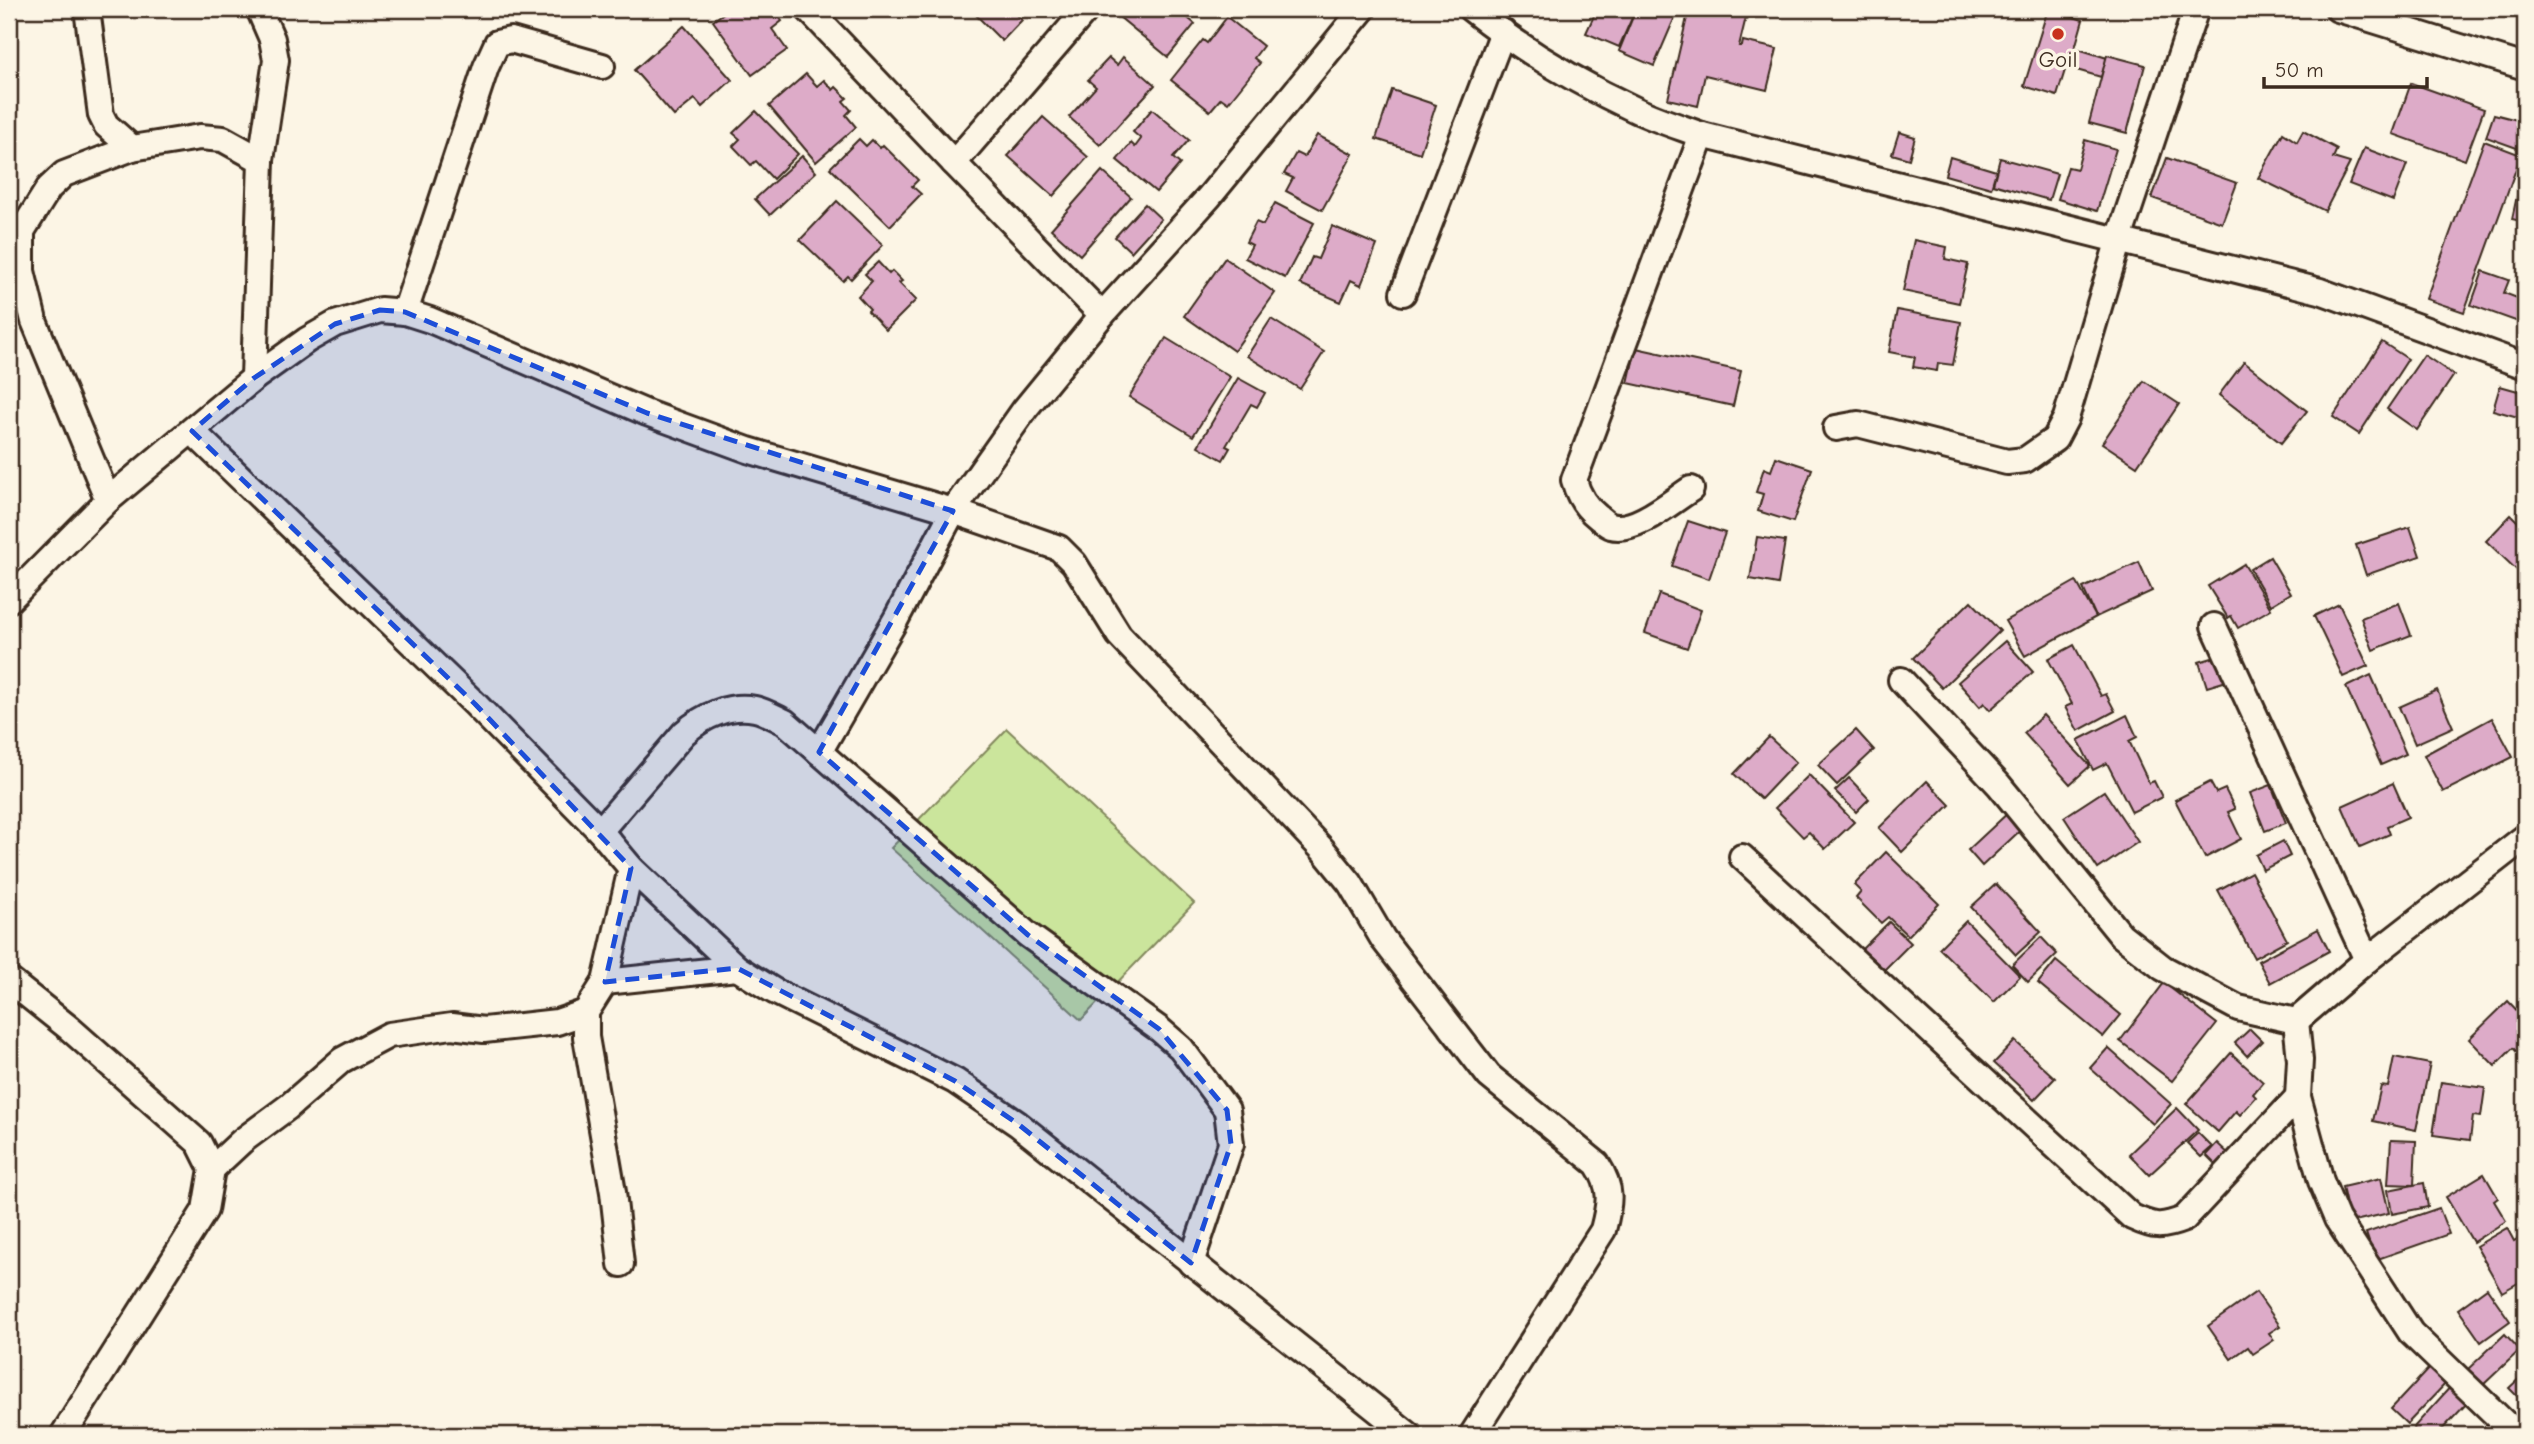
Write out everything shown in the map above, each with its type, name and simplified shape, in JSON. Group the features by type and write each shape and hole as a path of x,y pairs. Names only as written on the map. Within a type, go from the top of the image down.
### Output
{"street":[{"path":"87,9 101,116 106,125 132,148"},
{"path":"254,378 261,160 276,60 272,39 259,9"},
{"path":"808,9 1102,315"},
{"path":"954,163 1087,9"},
{"path":"819,752 896,618 953,511 1025,408 1102,315 1209,197 1363,9"},
{"path":"1471,9 1534,54 1637,111 1702,135 2320,291 2525,366"},
{"path":"1836,428 1858,424 2007,462 2025,460 2055,439 2066,418 2119,239 2196,9"},
{"path":"2338,9 2525,67"},
{"path":"1403,293 1503,32"},
{"path":"405,312 486,66 496,43 511,40 602,66"},
{"path":"1691,489 1630,526 1611,526 1594,514 1577,495 1574,480 1702,135"},
{"path":"108,500 34,321 15,232 49,188 64,174 132,148 200,137 223,139 261,160"},
{"path":"9,600 108,500 254,378 307,340 335,324 380,310 405,312 430,320 647,413 748,450 953,511 1059,548 1074,563 1119,635 1330,858 1350,883 1383,939 1489,1076 1597,1164 1605,1178 1609,1191 1608,1212 1603,1230 1472,1435"},
{"path":"192,430 475,704 600,831 631,868 737,968 774,991 955,1081 1018,1124 1409,1435"},
{"path":"2214,626 2367,960"},
{"path":"1901,680 1999,785 2121,935 2163,968 2238,1008 2296,1021"},
{"path":"600,831 698,720 734,708 755,709 785,722 1028,934 1181,1048 1227,1110 1231,1144 1191,1263"},
{"path":"2296,1021 2367,960 2525,837"},
{"path":"1742,858 2132,1217 2150,1225 2165,1226 2183,1219 2298,1097"},
{"path":"621,1264 613,1192 586,1037 586,1012 605,982 631,868"},
{"path":"605,982 737,968"},
{"path":"11,985 69,1028 199,1143 212,1169 205,1210 63,1435"},
{"path":"212,1169 242,1141 288,1107 342,1060 390,1035 452,1026 484,1030 557,1022 586,1012"},
{"path":"2296,1021 2300,1060 2298,1097 2321,1181 2337,1219 2411,1333 2517,1435"}],"highlighted area":[{"path":"380,310 405,312 647,413 953,511 819,752 1028,935 1159,1029 1227,1110 1231,1144 1191,1263 1018,1124 955,1081 737,968 605,982 631,868 475,704 192,431 254,378 335,324"}],"green space":[{"path":"1007,729 1194,903 1081,1020 891,848"}],"building":[{"path":"729,9 773,9 782,21 772,29 787,50 752,75 713,21"},
{"path":"970,9 1019,9 1015,13 1022,20 1002,41"},
{"path":"1124,9 1177,9 1195,24 1168,57 1118,16"},
{"path":"1597,9 1636,9 1619,47 1586,33"},
{"path":"1636,9 1656,9 1675,17 1654,66 1619,51"},
{"path":"1689,9 1748,9 1739,46 1742,46 1743,41 1777,49 1767,90 1705,75 1698,106 1668,99"},
{"path":"2048,9 2083,20 2075,48 2107,58 2101,77 2066,67 2057,96 2024,86"},
{"path":"1227,17 1263,46 1254,58 1260,63 1228,103 1221,98 1210,111 1171,80 1203,40 1207,43"},
{"path":"684,26 732,80 702,107 695,99 674,116 634,70"},
{"path":"2107,55 2145,65 2127,133 2089,123"},
{"path":"1123,57 1155,85 1100,145 1069,117 1096,87 1088,80 1109,58 1117,65"},
{"path":"806,74 817,86 824,80 833,90 836,87 847,98 843,101 851,110 846,115 856,127 816,162 769,106"},
{"path":"2411,83 2484,109 2465,160 2393,134"},
{"path":"1392,90 1436,105 1420,153 1376,139"},
{"path":"1152,109 1189,140 1173,158 1180,164 1156,192 1117,160 1131,143 1135,147 1141,139 1133,132"},
{"path":"756,111 798,154 773,179 756,161 751,165 733,146 740,139 733,133"},
{"path":"2494,114 2525,122 2525,151 2486,137"},
{"path":"1043,117 1088,157 1053,196 1008,156"},
{"path":"2303,131 2337,149 2333,158 2350,163 2325,211 2258,178 2283,133 2297,142"},
{"path":"1899,132 1915,137 1909,159 1892,154"},
{"path":"1317,135 1353,154 1322,210 1286,191 1293,178 1284,174 1296,153 1304,157"},
{"path":"859,139 866,146 872,140 880,148 883,145 918,180 912,186 921,194 890,226 830,168"},
{"path":"2085,140 2116,149 2097,211 2058,199 2068,167 2077,169"},
{"path":"2484,141 2521,155 2464,312 2426,299"},
{"path":"2364,148 2407,164 2393,201 2349,184"},
{"path":"802,156 816,172 770,215 755,199"},
{"path":"1950,157 1996,171 1991,188 1945,175"},
{"path":"2000,158 2057,174 2049,200 1993,184"},
{"path":"2167,158 2237,183 2222,223 2152,198"},
{"path":"2525,159 2525,222 2512,219"},
{"path":"1102,171 1131,197 1080,255 1051,229"},
{"path":"837,201 883,245 851,279 848,276 843,281 800,240"},
{"path":"1275,203 1314,223 1285,278 1245,258 1252,245 1246,242 1256,222 1263,225"},
{"path":"1145,204 1161,219 1131,252 1115,237"},
{"path":"1332,226 1377,245 1361,285 1351,280 1341,302 1300,284 1312,257 1318,259"},
{"path":"1914,240 1947,247 1945,259 1968,264 1959,303 1903,291"},
{"path":"1225,258 1275,293 1234,351 1184,316"},
{"path":"878,262 889,274 892,271 902,281 899,283 916,300 886,330 858,296 872,281 865,274"},
{"path":"2483,271 2509,280 2504,293 2525,301 2521,323 2471,305"},
{"path":"1897,310 1961,322 1953,365 1938,363 1937,371 1913,367 1915,357 1889,352"},
{"path":"1271,319 1324,352 1300,389 1247,356"},
{"path":"1166,338 1230,377 1193,436 1129,397"},
{"path":"2382,342 2408,359 2359,434 2333,417"},
{"path":"1636,348 1741,371 1733,406 1628,383"},
{"path":"2424,355 2454,375 2417,430 2387,409"},
{"path":"2244,362 2307,411 2281,443 2219,395"},
{"path":"1238,378 1265,393 1257,407 1251,404 1226,446 1230,448 1223,460 1198,446"},
{"path":"2144,381 2179,404 2137,466 2102,443"},
{"path":"2500,386 2525,393 2525,419 2493,410"},
{"path":"1776,457 1812,469 1793,522 1758,511 1763,494 1756,492 1764,468 1771,471"},
{"path":"2511,515 2525,529 2525,571 2522,575 2486,541"},
{"path":"1688,521 1725,533 1709,579 1672,566"},
{"path":"2410,527 2420,556 2366,575 2356,545"},
{"path":"1757,537 1785,541 1778,584 1750,579"},
{"path":"2270,557 2291,593 2271,605 2250,569"},
{"path":"2139,562 2152,591 2096,617 2083,588"},
{"path":"2244,564 2271,609 2238,628 2231,616 2228,618 2208,586"},
{"path":"2076,581 2096,617 2025,656 2005,621"},
{"path":"1659,594 1701,610 1687,648 1645,633"},
{"path":"1971,601 2000,631 1942,688 1913,658"},
{"path":"2399,603 2411,635 2373,650 2361,618"},
{"path":"2339,604 2368,666 2343,677 2314,616"},
{"path":"2005,641 2033,672 1990,710 1984,703 1980,707 1958,682"},
{"path":"2074,645 2101,696 2106,694 2115,711 2078,731 2065,707 2072,704 2048,659"},
{"path":"2222,655 2230,680 2207,687 2199,662"},
{"path":"2371,675 2406,754 2381,765 2346,687"},
{"path":"2437,690 2453,727 2415,744 2399,707"},
{"path":"2043,715 2090,766 2070,784 2024,733"},
{"path":"2127,715 2137,737 2129,741 2149,783 2154,781 2162,797 2132,812 2107,763 2093,770 2078,740"},
{"path":"2492,718 2513,757 2443,792 2424,755"},
{"path":"1856,730 1874,750 1837,785 1818,765"},
{"path":"1769,737 1796,762 1761,799 1734,774"},
{"path":"1809,775 1854,822 1825,849 1809,832 1803,837 1775,808"},
{"path":"1849,778 1869,799 1856,812 1835,791"},
{"path":"1927,781 1950,805 1902,852 1879,828"},
{"path":"2210,782 2216,793 2225,789 2235,809 2228,812 2241,839 2205,858 2175,800"},
{"path":"2393,783 2408,817 2387,826 2390,834 2360,847 2342,806"},
{"path":"2271,785 2286,823 2265,831 2250,793"},
{"path":"2104,791 2138,842 2098,869 2064,817"},
{"path":"2010,811 2025,826 1982,866 1968,850"},
{"path":"2283,841 2290,856 2263,870 2256,855"},
{"path":"1886,852 1939,904 1908,936 1888,917 1881,923 1856,898 1861,892 1854,885"},
{"path":"2251,872 2287,940 2254,958 2218,890"},
{"path":"1996,884 2041,932 2016,955 1971,907"},
{"path":"1966,921 2020,976 1994,1002 1939,948"},
{"path":"1889,922 1911,943 1884,970 1862,949"},
{"path":"2318,929 2329,951 2270,983 2258,961"},
{"path":"2041,937 2057,954 2028,982 2012,965"},
{"path":"2056,961 2121,1015 2103,1037 2038,983"},
{"path":"2164,983 2217,1024 2172,1081 2120,1041"},
{"path":"2508,1001 2525,1019 2525,1044 2517,1052 2513,1048 2495,1066 2469,1039"},
{"path":"2250,1029 2262,1041 2247,1056 2235,1043"},
{"path":"2015,1041 2055,1078 2034,1100 1994,1063"},
{"path":"2108,1048 2171,1104 2153,1124 2090,1068"},
{"path":"2231,1053 2263,1082 2253,1094 2256,1097 2240,1115 2236,1111 2218,1132 2186,1104"},
{"path":"2394,1057 2430,1064 2416,1130 2373,1121 2381,1086 2388,1087"},
{"path":"2441,1082 2485,1088 2481,1117 2473,1116 2470,1140 2433,1135"},
{"path":"2177,1108 2198,1130 2149,1175 2129,1154"},
{"path":"2198,1133 2212,1147 2201,1157 2187,1143"},
{"path":"2391,1140 2416,1141 2414,1185 2388,1184"},
{"path":"2217,1143 2231,1156 2219,1168 2206,1155"},
{"path":"2484,1174 2498,1198 2494,1201 2506,1221 2473,1242 2446,1197"},
{"path":"2381,1178 2389,1213 2350,1222 2342,1187"},
{"path":"2424,1183 2428,1207 2392,1214 2388,1190"},
{"path":"2439,1208 2449,1234 2375,1260 2366,1233"},
{"path":"2507,1228 2514,1241 2524,1235 2525,1279 2502,1292 2476,1246"},
{"path":"2487,1288 2510,1321 2481,1342 2458,1309"},
{"path":"2256,1292 2280,1326 2269,1333 2274,1340 2253,1354 2248,1347 2231,1359 2208,1326"},
{"path":"2505,1334 2520,1350 2482,1386 2467,1370"},
{"path":"2431,1366 2448,1381 2407,1424 2391,1409"},
{"path":"2525,1373 2525,1404 2509,1388"},
{"path":"2453,1384 2470,1400 2437,1435 2422,1435 2413,1428"}],"place":[{"name":"Goil","path":"2058,34"}]}
